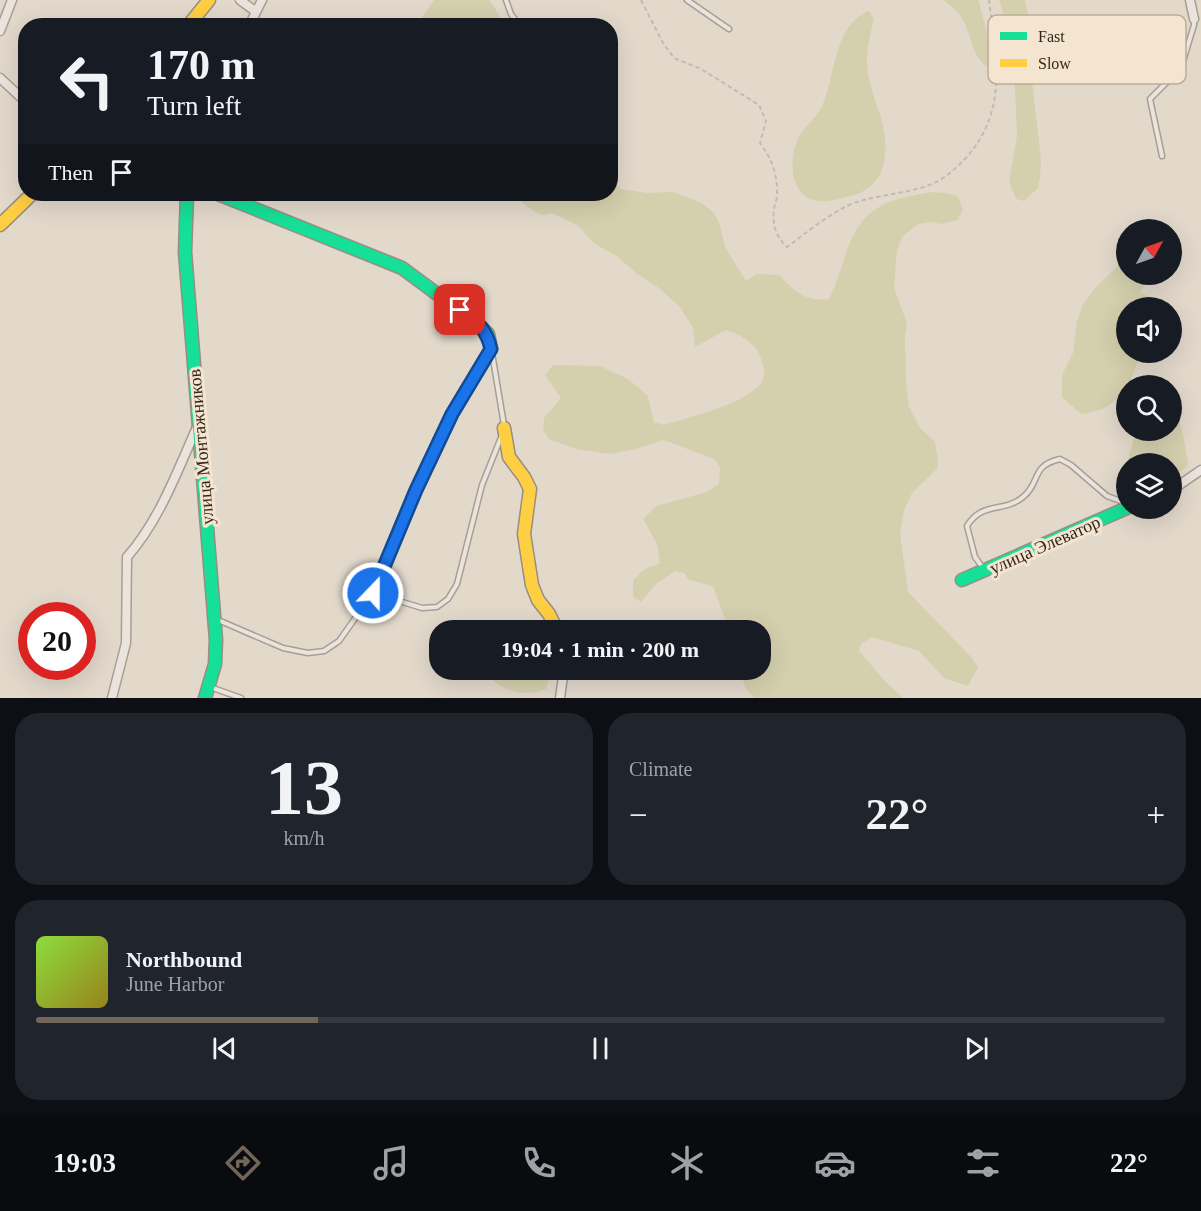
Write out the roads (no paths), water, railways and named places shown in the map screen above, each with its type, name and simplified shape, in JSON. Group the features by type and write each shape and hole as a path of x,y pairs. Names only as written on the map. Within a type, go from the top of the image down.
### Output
{"main road":[{"path":"194,18 208,0"},
{"path":"0,225 25,201"},
{"name":"улица Монтажников","path":"187,201 185,252 216,640 215,664 207,692"},
{"path":"235,201 402,268 479,325 488,334 491,349"},
{"path":"504,428 508,457 524,477 530,489 524,534 532,585 538,600 552,620"},
{"name":"улица Элеватор","path":"962,580 1116,513"}],"street":[{"path":"0,31 12,0"},
{"path":"240,0 255,11"},
{"path":"252,18 262,0"},
{"path":"1190,0 1194,19"},
{"path":"0,78 18,95"},
{"path":"112,698 126,643 127,557 140,543 168,491 199,424"},
{"path":"1182,483 1201,470"},
{"path":"560,698 562,680"}],"lane":[{"path":"506,0 514,18"},
{"path":"687,0 729,29"},
{"path":"1186,50 1194,19"},
{"path":"1162,156 1150,99 1165,84"},
{"path":"373,593 422,608 437,607 448,599 457,584 482,485 504,428 491,349"},
{"path":"215,619 283,648 308,653 324,651 339,641 373,593 416,490 452,414 491,349"},
{"path":"985,571 975,557 967,526 973,516 1014,503 1026,496 1041,467 1049,461 1060,459 1071,465 1107,496 1116,499"},
{"path":"207,692 241,698"}]}
